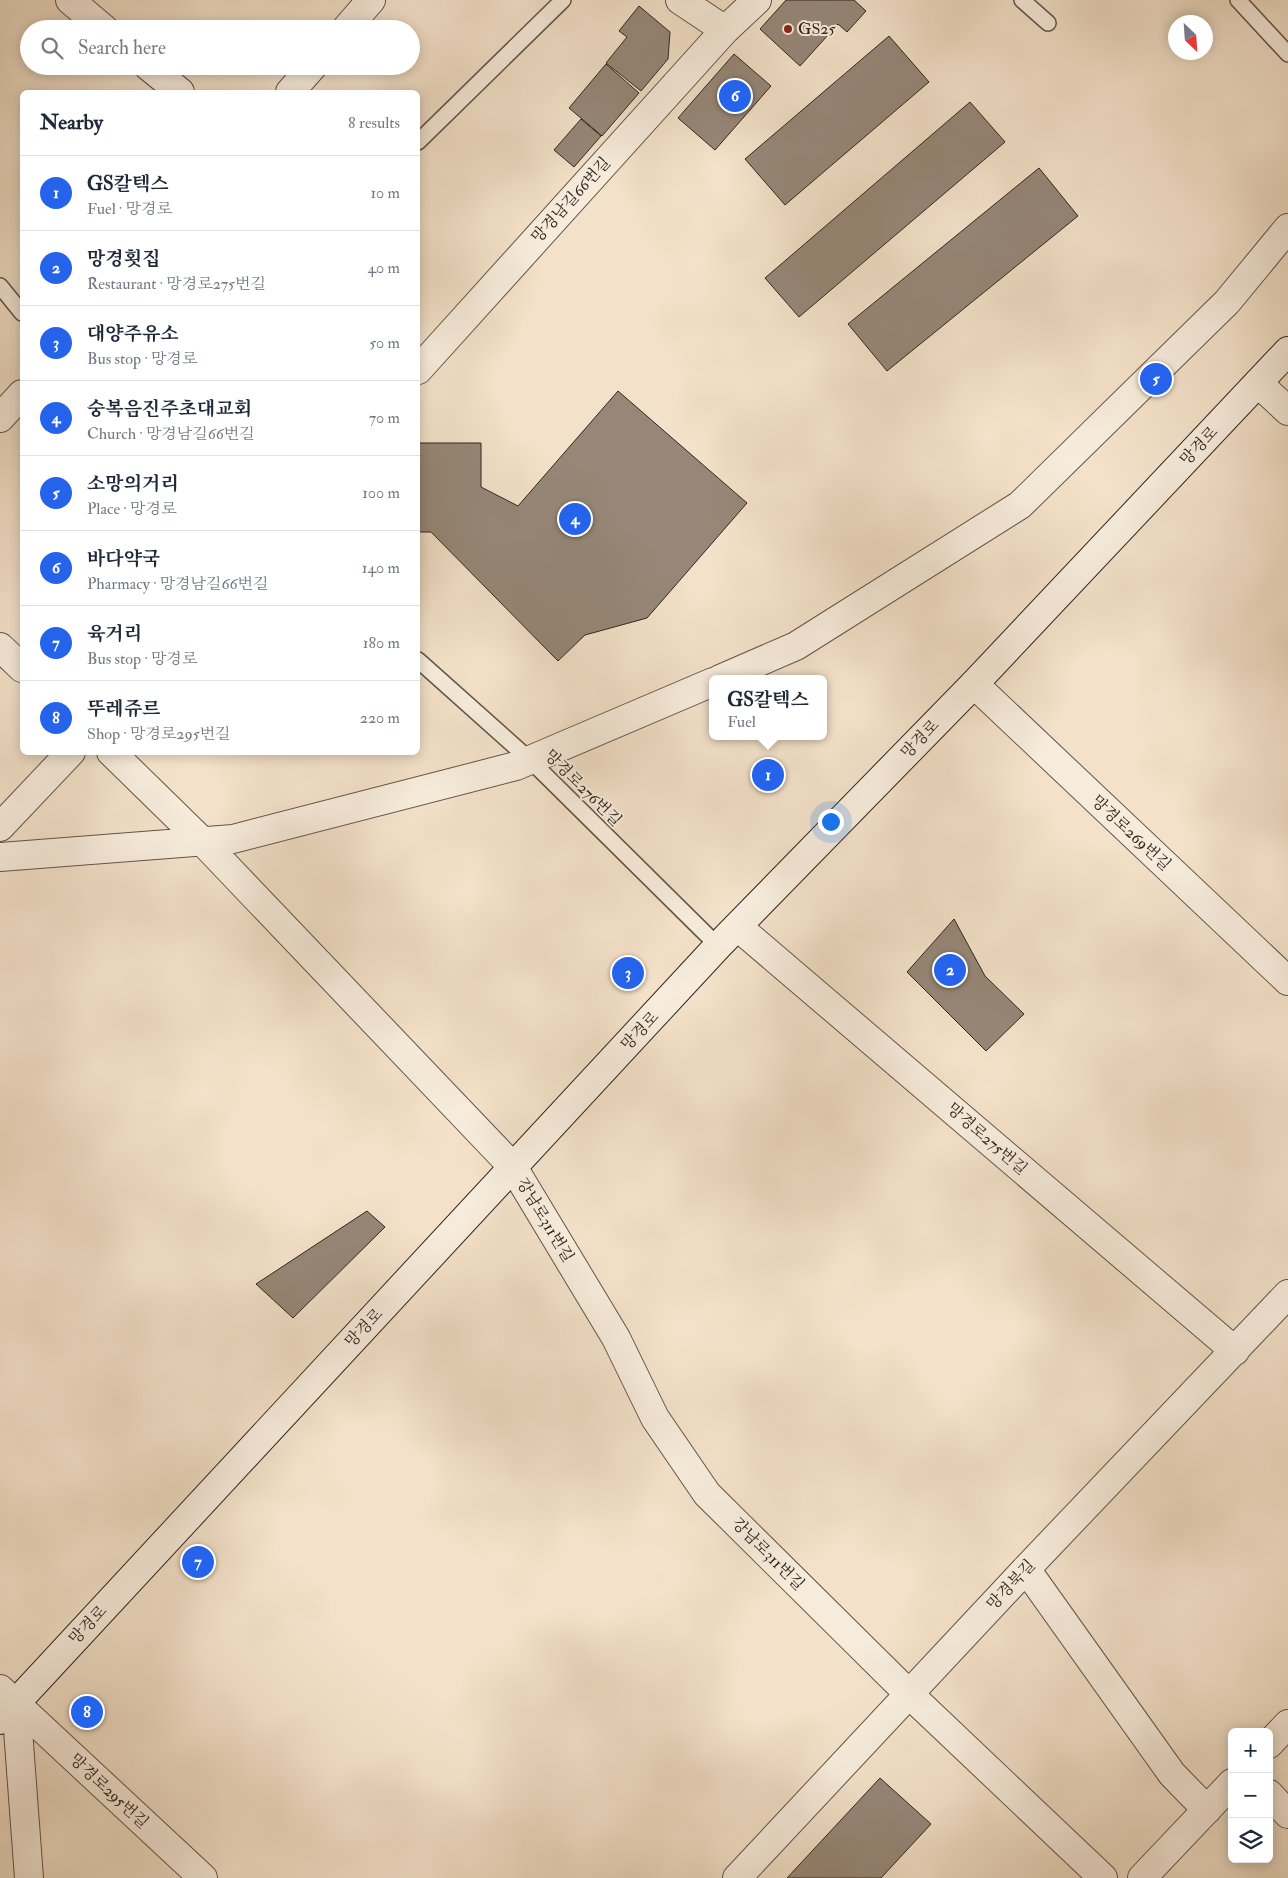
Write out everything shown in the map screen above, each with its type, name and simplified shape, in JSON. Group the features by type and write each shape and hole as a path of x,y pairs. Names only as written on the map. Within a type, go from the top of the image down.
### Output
{"street":[{"path":"70,0 93,20"},
{"path":"354,20 371,0"},
{"path":"680,0 725,30"},
{"name":"망경남길66번길","path":"420,368 725,30 757,0"},
{"path":"159,75 178,90"},
{"path":"292,90 305,75"},
{"path":"729,675 796,646 1020,505 1227,302 1288,228"},
{"name":"망경로","path":"4,1704 513,1167 718,946 974,684 1288,351"},
{"path":"1258,383 1288,411"},
{"path":"0,418 20,396"},
{"path":"0,647 20,666"},
{"path":"0,857 233,839 516,766 709,684"},
{"name":"망경로269번길","path":"974,684 1288,981"},
{"path":"0,827 68,755"},
{"name":"강남로311번길","path":"114,755 202,841 513,1167 616,1338 655,1418 707,1494 908,1694 1103,1878"},
{"name":"망경로275번길","path":"738,927 1234,1351"},
{"name":"망경북길","path":"737,1878 908,1694 1288,1294"},
{"path":"1026,1569 1172,1774 1206,1810"},
{"path":"4,1704 29,1878"},
{"name":"망경로295번길","path":"4,1704 203,1878"},
{"path":"1273,1740 1288,1724"},
{"path":"1142,1878 1228,1787"},
{"path":"1273,1798 1288,1814"}],"lane":[{"path":"420,140 563,0"},
{"path":"1022,0 1048,23"},
{"path":"1238,0 1288,54"},
{"path":"0,286 20,311"},
{"name":"망경로276번길","path":"420,662 530,760 718,946"}],"building":[{"path":"786,0 854,0 866,11 847,32 838,24 800,66 760,29"},
{"path":"639,6 670,32 668,59 641,91 606,63 627,37 619,31"},
{"path":"889,36 929,82 785,205 745,159"},
{"path":"734,54 771,86 715,150 678,118"},
{"path":"606,64 639,93 602,136 569,108"},
{"path":"970,102 1005,142 799,317 765,278"},
{"path":"581,119 601,136 574,167 554,150"},
{"path":"1039,168 1078,216 887,371 848,324"},
{"path":"618,391 747,503 647,618 585,635 558,661 431,532 420,532 420,443 481,443 481,487 518,506"},
{"path":"954,919 985,976 1024,1014 986,1051 907,972"},
{"path":"367,1211 385,1227 293,1318 256,1284"},
{"path":"880,1778 931,1824 881,1878 787,1878"}],"place":[{"name":"GS25","path":"788,29"},
{"name":"바다약국","path":"735,96"},
{"name":"소망의거리","path":"1156,379"},
{"name":"숭복음진주초대교회","path":"575,519"},
{"name":"GS칼텍스","path":"768,775"},
{"name":"망경횟집","path":"950,970"},
{"name":"대양주유소","path":"628,973"},
{"name":"육거리","path":"198,1562"},
{"name":"뚜레쥬르","path":"87,1712"}]}
